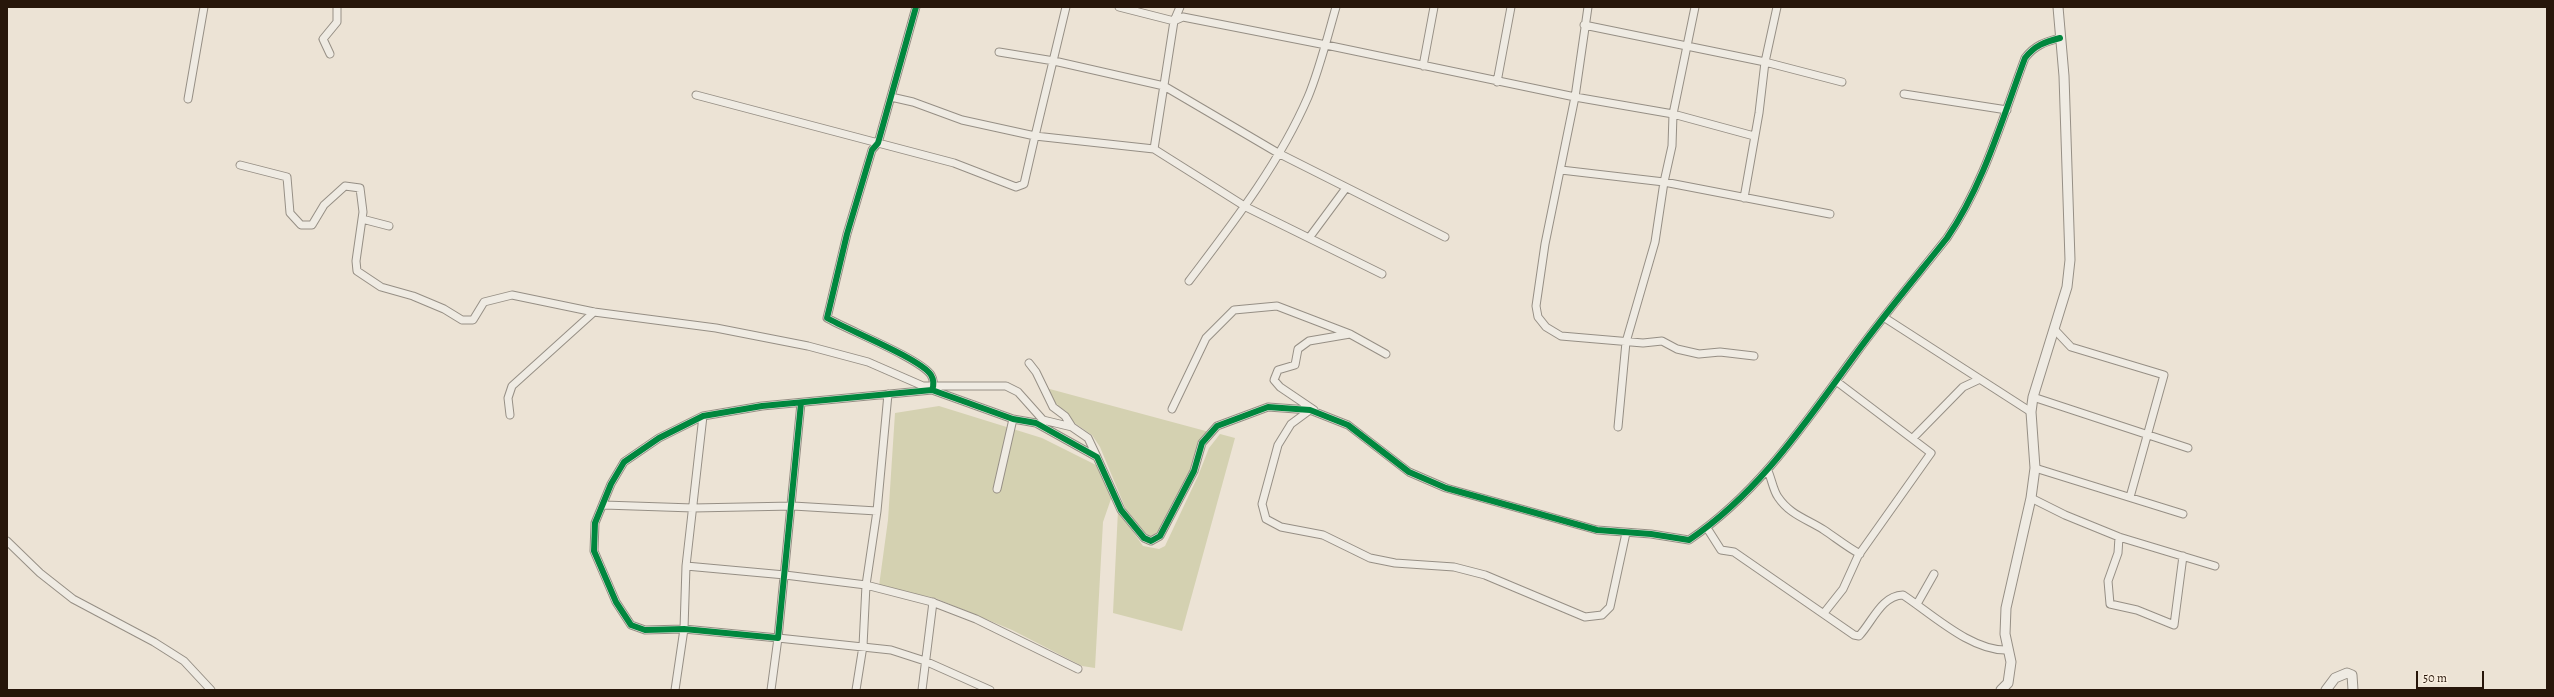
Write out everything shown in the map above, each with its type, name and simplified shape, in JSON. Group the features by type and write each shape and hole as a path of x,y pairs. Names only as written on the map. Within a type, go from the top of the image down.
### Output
{"street":[{"path":"188,99 204,7"},
{"path":"330,54 323,39 337,22 338,7"},
{"path":"916,7 878,143 872,150 847,234 827,318 850,331 897,351 930,374 933,387"},
{"path":"696,95 954,162 1016,187 1024,184 1066,7"},
{"path":"1119,7 1174,21 1183,17 1326,45 1497,82 1673,114 1754,136"},
{"path":"1154,149 1174,21 1180,7"},
{"path":"1189,281 1246,207 1278,153 1308,97 1326,45 1336,7"},
{"path":"1423,66 1434,7"},
{"path":"1497,82 1511,7"},
{"path":"1588,7 1584,25 1575,97 1545,244 1536,306 1538,317 1546,327 1561,336 1626,342 1662,341 1677,349 1698,354 1720,352 1754,356"},
{"path":"1618,428 1626,342 1650,266 1664,182 1672,146 1673,114 1695,7"},
{"path":"1744,198 1765,62 1777,7"},
{"path":"2001,690 2008,683 2011,662 2005,634 2006,608 2013,586 2032,498 2036,468 2031,412 2033,397 2055,330 2067,287 2070,260 2064,76 2058,7"},
{"path":"1584,25 1765,62 1842,82"},
{"path":"240,165 287,177 290,213 301,225 312,225 324,205 344,186 360,188 362,219 356,261 357,271 381,287 413,296 444,309 462,320 473,320 484,302 512,295 594,312 716,328 808,346 868,362 923,386 1006,386 1018,392 1043,420 1072,427 1088,438 1121,510 1144,538 1151,541 1160,536 1194,471 1202,443 1216,426 1268,407 1314,412 1348,425 1408,472 1446,488 1597,530 1651,534 1689,540 1707,528 1768,471 1797,436 1836,380 1959,220 1990,154 2025,58 2031,49 2040,43 2060,38"},
{"path":"999,52 1054,60 1164,86 1278,153 1445,237"},
{"path":"1904,94 2007,110"},
{"path":"891,97 913,102 962,120 1035,136 1154,149 1246,207 1382,274"},
{"path":"1561,170 1664,182 1830,214"},
{"path":"1309,238 1346,188"},
{"path":"362,219 389,226"},
{"path":"1172,409 1206,338 1234,310 1277,306 1350,334 1386,354"},
{"path":"510,415 508,398 512,386 594,312"},
{"path":"1885,318 1978,380 2031,412"},
{"path":"2055,330 2071,348 2164,375 2130,497"},
{"path":"1314,412 1280,387 1274,380 1278,370 1295,365 1298,349 1309,342 1350,334"},
{"path":"1029,363 1036,372 1053,407 1065,416 1072,427"},
{"path":"1824,614 1843,589 1860,554 1931,453 1836,380"},
{"path":"1913,438 1963,387 1978,380"},
{"path":"990,690 924,661 891,650 684,629 645,630 631,625 616,602 594,551 595,523 604,505 611,484 624,462 659,438 703,416 762,406 888,394 933,387 1013,419 1036,423 1097,457"},
{"path":"856,690 863,646 866,585 877,511 888,394"},
{"path":"2033,397 2188,448"},
{"path":"771,690 793,506 801,403"},
{"path":"1314,412 1291,424 1278,445 1262,504 1266,519 1281,527 1323,535 1370,558 1395,563 1454,567 1485,575 1585,617 1602,616 1610,607 1626,533"},
{"path":"675,690 684,629 686,566 703,416"},
{"path":"997,489 1013,419"},
{"path":"2036,468 2183,514"},
{"path":"1768,471 1778,498 1788,508 1798,516 1824,530 1832,537 1860,554"},
{"path":"2032,498 2065,515 2119,537 2215,566"},
{"path":"604,505 693,508 793,506 877,511"},
{"path":"1707,528 1721,550 1734,552 1762,574 1854,635 1859,636 1885,601 1892,596 1903,595 1975,643 1994,650 2008,650"},
{"path":"2119,537 2118,553 2108,582 2110,604 2138,610 2174,625 2183,556"},
{"path":"7,541 40,573 73,599 154,642 184,661 211,690"},
{"path":"686,566 785,575 866,585 933,602 976,619 1078,669"},
{"path":"1917,604 1934,574"},
{"path":"922,690 924,661 933,602"},
{"path":"2326,690 2335,678 2347,673 2352,675 2353,690"}],"shaded area":[{"path":"1046,388 1213,433 1204,441 1162,538 1150,540 1127,512 1100,447 1092,435 1073,422 1066,411 1058,407"},
{"path":"939,406 1042,438 1098,466 1112,496 1103,522 1095,668 1082,666 1012,630 935,598 879,586 888,520 895,413"},
{"path":"1220,434 1235,438 1182,631 1113,613 1118,510 1143,546 1159,549 1165,546 1198,476 1209,448"}],"cycle path":[{"path":"801,403 778,638 684,629 645,630 631,625 616,602 594,551 595,523 611,484 624,462 659,438 703,416 762,406 932,390 933,379 925,368 899,353 827,318 847,234 872,150 878,143 916,7"},
{"path":"932,390 1013,419 1036,423 1097,457 1121,510 1144,538 1151,541 1160,536 1194,471 1202,443 1217,426 1268,407 1310,410 1348,425 1409,472 1446,488 1597,530 1651,534 1689,540 1738,500 1780,455 1877,325 1947,238 1972,196 1982,173 2025,58 2041,45 2060,38"}]}
